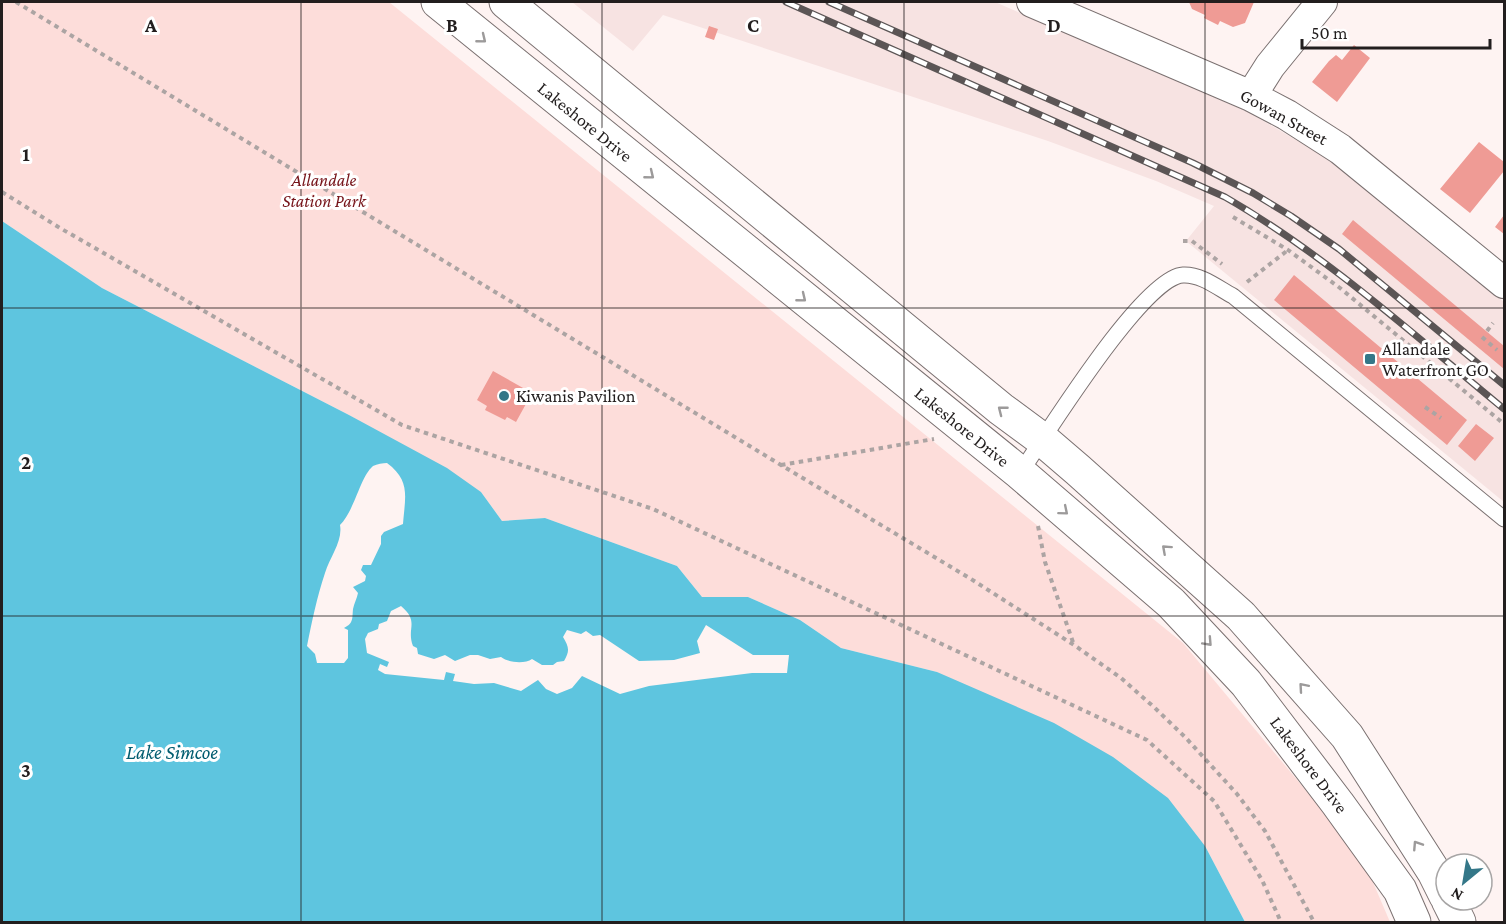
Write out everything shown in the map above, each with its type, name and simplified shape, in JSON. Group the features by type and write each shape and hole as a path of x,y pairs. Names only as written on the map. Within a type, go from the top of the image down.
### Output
{"main road":[{"name":"Lakeshore Drive","path":"438,2 1020,473 1171,603 1246,683 1400,890 1414,922"},
{"path":"506,2 1001,409 1043,440 1241,616 1347,736 1434,872"}],"street":[{"name":"Gowan Street","path":"1032,2 1251,96 1287,115 1340,149 1504,283"},
{"path":"1251,96 1270,66 1322,2"}],"lane":[{"path":"1020,473 1062,409 1129,318 1148,297 1168,281 1182,275 1198,277 1233,296 1504,519"}],"path":[{"path":"16,2 971,579 1121,678 1186,738 1237,794 1265,831 1314,922"},
{"path":"2,192 402,426 653,509 1148,740 1214,801 1262,880 1281,922"},
{"path":"1233,217 1288,250 1340,288 1504,424"},
{"path":"1183,241 1192,241 1228,269"},
{"path":"1246,283 1288,250"},
{"path":"1487,331 1493,323"},
{"path":"1482,337 1497,350"},
{"path":"1425,406 1441,418"},
{"path":"781,465 940,438"},
{"path":"1042,518 1038,525 1045,562 1074,645"}],"shaded area":[{"path":"572,2 995,2 1248,112 1315,151 1359,182 1504,302 1504,502 1186,241 1214,206 1156,181 1048,141 663,15 633,51"}],"green space":[{"name":"Allandale Station Park","path":"2,2 389,2 1183,643 1363,859 1390,922 1245,922 1205,846 937,672 841,648 800,620 748,597 702,597 677,566 545,518 502,521 481,492 349,415 102,288 2,221"}],"water":[{"name":"Lake Simcoe","path":"2,221 102,288 447,468 481,492 502,521 545,518 677,566 702,597 748,597 800,620 841,648 937,672 1054,723 1113,757 1168,798 1205,846 1245,922 2,922","holes":["387,463 400,476 405,490 403,524 384,532 371,565 363,565 361,570 366,576 365,581 353,587 358,593 352,620 344,628 348,630 348,658 344,663 317,663 315,654 307,646 322,582 340,537 340,525 350,511 368,471 375,465","401,606 410,616 413,646 417,648 418,654 434,659 445,655 455,661 470,655 478,655 490,659 501,657 517,662 532,659 542,665 553,665 564,661 568,652 568,646 563,637 567,630 581,634 586,631 593,636 600,635 639,661 674,660 700,653 697,641 706,625 753,655 789,655 787,673 752,673 649,686 620,694 582,676 572,688 557,694 546,689 538,680 521,691 494,683 474,684 453,681 455,674 446,672 444,680 385,674 378,670 380,664 387,667 389,662 367,653 365,639 368,633 378,629 379,624 387,621 391,611"]}],"building":[{"path":"1189,2 1254,2 1245,23 1233,27 1220,21 1218,25 1204,18 1205,15 1192,9"},
{"path":"709,26 718,29 714,40 705,37"},
{"path":"1354,45 1370,58 1337,102 1312,82 1329,61 1336,55 1342,60"},
{"path":"1479,142 1504,162 1504,171 1470,213 1440,189"},
{"path":"1504,215 1504,234 1495,227"},
{"path":"1353,220 1504,346 1504,369 1342,234"},
{"name":"Allandale Waterfront GO","path":"1294,275 1467,420 1447,445 1274,300"},
{"name":"Kiwanis Pavilion","path":"493,371 532,393 516,422 507,417 505,420 485,410 487,406 477,400"},
{"path":"1476,424 1494,438 1475,461 1458,446"}],"railway":[{"path":"786,2 1225,197 1299,244 1334,270 1504,409"},
{"path":"829,2 1193,163 1253,193 1339,249 1504,385"}],"place":[{"name":"Allandale Waterfront GO","path":"1370,359"},
{"name":"Kiwanis Pavilion","path":"504,396"}]}
